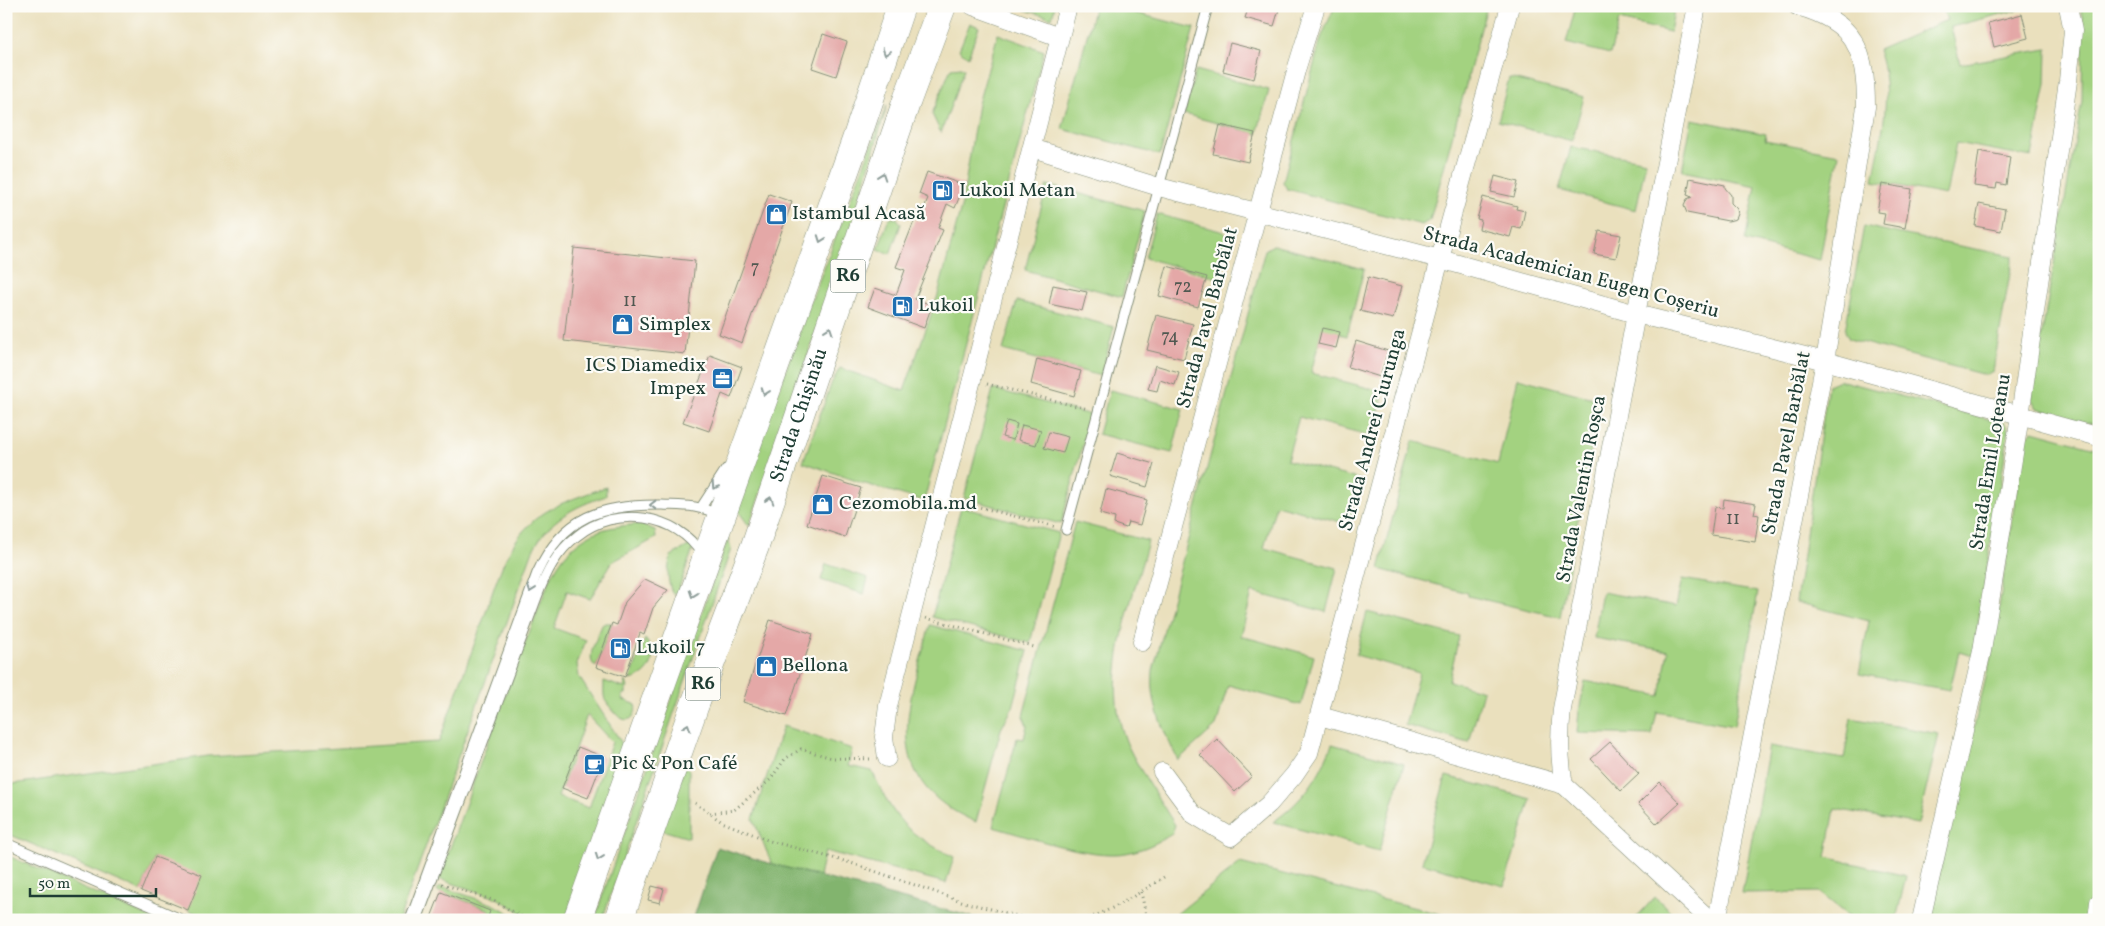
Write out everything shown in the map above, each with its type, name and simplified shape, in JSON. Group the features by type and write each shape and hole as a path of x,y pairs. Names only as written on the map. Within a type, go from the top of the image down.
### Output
{"highway":[{"name":"Strada Chișinău","path":"577,920 705,560 711,511 749,436 856,140 901,6"},
{"name":"Strada Chișinău","path":"619,920 694,706 755,546 907,100 942,6"},
{"path":"711,511 755,546"}],"street":[{"path":"973,6 1058,37"},
{"path":"887,758 884,737 888,706 1032,148 1058,37 1068,6"},
{"name":"Strada Pavel Barbălat","path":"1142,642 1297,67 1316,6"},
{"name":"Strada Andrei Ciurunga","path":"1162,772 1193,814 1231,837 1269,804 1294,775 1309,753 1440,259 1510,6"},
{"name":"Strada Valentin Roșca","path":"1564,785 1558,740 1562,709 1636,314 1697,6"},
{"name":"Strada Pavel Barbălat","path":"1717,920 1825,361 1866,107 1866,82 1859,50 1844,28 1816,11 1797,6"},
{"name":"Strada Emil Loteanu","path":"1921,920 1982,651 2020,416 2068,81 2073,31 2068,6"},
{"name":"Strada Academician Eugen Coșeriu","path":"1032,148 1159,186 1440,259 1636,314 1825,361 2099,437"},
{"path":"1320,716 1564,785 1710,920"},
{"path":"2097,920 2099,902"}],"lane":[{"path":"1066,530 1208,6"},
{"path":"410,920 537,573 547,552 571,526 585,516 605,510 648,505 711,511"},
{"path":"417,920 537,596 558,555 577,535 588,528 612,519 636,518 666,523 680,530 695,542 705,560"},
{"path":"6,843 183,920"}],"path":[{"path":"972,380 1098,412"},
{"path":"943,498 1066,530"},
{"path":"913,615 1034,647"},
{"path":"709,813 734,810 770,780 785,759 801,750 832,758 887,758"},
{"path":"695,803 722,822 770,841 851,863 964,902 1033,920"},
{"path":"1084,920 1098,915 1141,892 1164,877"},
{"path":"439,883 492,900 528,920"},
{"path":"1141,892 1147,920"}],"green space":[{"path":"1013,6 1055,6 1052,18"},
{"path":"1095,6 1108,6 1194,28 1160,155 1062,129"},
{"path":"1335,6 1487,6 1430,220 1422,225 1287,189 1283,182 1321,38"},
{"path":"1576,6 1675,6 1670,32 1619,20 1610,54 1566,43"},
{"path":"1941,6 2032,6 1951,27 1960,64 2047,49 2046,84 2032,157 1956,143 1946,195 1873,181 1886,99 1883,66 1878,50 1947,20"},
{"path":"2080,6 2099,6 2099,426 2037,408 2031,398 2082,101 2083,22"},
{"path":"970,23 979,27 968,57 959,50"},
{"path":"998,34 1044,51 924,501 862,483 803,462 832,382 840,368 904,391 937,298 962,204 978,104"},
{"path":"961,67 964,69 941,133 932,114 951,68"},
{"path":"1196,70 1269,90 1257,134 1184,114"},
{"path":"1509,78 1584,97 1572,141 1498,121"},
{"path":"887,105 848,239 749,526 737,509 798,335"},
{"path":"1692,119 1766,134 1765,140 1839,154 1820,260 1745,241 1756,186 1682,171"},
{"path":"1571,147 1646,161 1636,210 1559,190"},
{"path":"1047,185 1145,211 1122,297 1025,270"},
{"path":"1157,214 1224,232 1229,240 1219,278 1145,258"},
{"path":"889,218 897,218 901,224 890,254 878,249"},
{"path":"1864,226 2013,256 1993,371 1985,375 1849,339 1845,331"},
{"path":"1273,245 1364,269 1347,336 1322,329 1311,373 1384,392 1372,436 1299,417 1287,460 1361,480 1349,524 1276,505 1264,548 1337,568 1326,612 1252,592 1241,636 1314,656 1301,705 1228,685 1216,726 1178,760 1159,717 1154,695 1153,671 1265,250"},
{"path":"1017,301 1114,327 1101,376 1003,350"},
{"path":"1518,378 1600,400 1560,617 1468,596 1468,593 1379,569 1413,441 1498,464"},
{"path":"1839,380 2004,423 2009,430 1973,656 1959,652 1950,690 1859,674 1869,621 1796,602 1828,385"},
{"path":"993,389 1091,415 1061,524 964,498"},
{"path":"1110,390 1183,409 1172,453 1098,434"},
{"path":"2033,431 2099,449 2099,868 2089,920 1928,920 1993,648 2024,440"},
{"path":"606,487 606,496 573,510 555,522 533,550 399,920 212,920 188,910 155,857 141,891 6,833 6,785 208,756 439,742 495,584 519,536 545,512 564,502"},
{"path":"961,507 1059,533 1030,643 932,617"},
{"path":"1075,522 1148,541 1121,643 1116,695 1120,721 1128,746 1144,776 1175,825 1172,834 1144,848 1126,853 1095,853 1078,850 993,827 1017,738 1024,739 1027,725 1023,716"},
{"path":"640,524 655,530 656,538 612,562 590,599 567,591 554,628 586,640 577,664 579,677 625,748 566,920 534,920 497,898 439,879 508,686 544,594 558,565 579,542 595,533 611,528","holes":["587,715 612,742 589,808 558,797"]},
{"path":"728,538 731,549 602,920 594,920"},
{"path":"690,545 693,549 677,593 672,593 668,574 671,556"},
{"path":"826,564 868,578 864,594 821,580"},
{"path":"1682,579 1758,592 1734,726 1657,712 1652,735 1577,733 1585,681 1660,696 1668,651 1594,638 1602,592 1676,606"},
{"path":"1367,612 1459,636 1449,681 1483,691 1469,743 1405,725 1419,673 1356,655"},
{"path":"612,623 596,667 591,659 592,653 595,641 602,625"},
{"path":"930,625 1028,651 1013,707 1001,729 976,822 945,805 924,785 912,763 908,738 909,712 914,684"},
{"path":"645,639 652,652 651,664 644,674 630,680"},
{"path":"604,681 624,688 626,681 628,688 626,689 626,694 623,694 623,700 635,704 636,708 632,718 622,719 608,704 604,696"},
{"path":"1851,718 1939,734 1918,824 1835,809 1826,857 1906,876 1896,920 1854,920 1819,892 1742,893 1769,746 1844,759"},
{"path":"783,726 852,749 848,766 872,771 888,802 903,823 924,840 954,857 946,883 825,851 819,876 772,864 753,819"},
{"path":"1332,744 1404,764 1379,851 1273,822 1293,806 1309,788 1322,767"},
{"path":"686,763 689,769 689,838 662,830"},
{"path":"1446,776 1531,799 1504,886 1422,863"},
{"path":"717,847 772,864 984,920 693,920"},
{"path":"6,855 156,920 6,920"},
{"path":"1240,863 1463,920 1169,920"},
{"path":"439,886 495,905 521,920 487,920 490,910 437,891"},
{"path":"1655,897 1680,920 1634,920"}],"building":[{"path":"1249,6 1280,6 1274,26 1245,18"},
{"path":"2022,14 2028,38 1994,47 1988,23"},
{"path":"823,34 847,42 836,76 812,68"},
{"path":"1230,43 1261,51 1254,79 1223,71"},
{"path":"1220,125 1255,133 1248,162 1213,154"},
{"path":"1979,151 2010,157 2006,185 1997,183 1996,189 1974,186"},
{"path":"927,172 964,185 955,208 947,204 938,228 943,230 915,299 932,305 924,328 868,307 875,288 896,295 905,270 896,267 915,219 919,221 928,198 919,194"},
{"path":"1495,176 1518,182 1514,197 1491,192"},
{"path":"1690,178 1725,185 1725,188 1731,195 1731,203 1737,209 1736,219 1728,221 1687,213 1684,206 1687,199 1692,197 1687,195"},
{"path":"1882,184 1912,189 1905,228 1883,224 1885,213 1877,212"},
{"path":"769,194 792,202 742,343 719,334"},
{"path":"1483,197 1517,206 1516,209 1525,211 1521,229 1513,227 1510,237 1479,229 1481,220 1477,219"},
{"path":"1979,204 2005,209 2001,231 1975,226"},
{"path":"1599,231 1621,235 1616,258 1594,254"},
{"path":"574,248 695,261 685,354 564,341"},
{"path":"1167,266 1207,277 1198,307 1159,296"},
{"path":"1368,277 1402,286 1393,319 1360,311"},
{"path":"1053,285 1087,292 1082,311 1049,304"},
{"path":"1156,315 1193,324 1184,359 1147,350"},
{"path":"1322,328 1340,332 1336,348 1318,344"},
{"path":"1356,341 1388,351 1380,377 1348,367"},
{"path":"710,355 742,367 731,398 722,394 709,431 683,422"},
{"path":"1037,359 1081,371 1074,396 1031,384"},
{"path":"1155,365 1179,372 1175,385 1160,380 1157,391 1148,389"},
{"path":"1007,421 1017,424 1013,440 1002,437"},
{"path":"1022,425 1041,430 1036,445 1018,440"},
{"path":"1049,432 1068,437 1063,453 1044,448"},
{"path":"1117,453 1154,464 1147,487 1110,476"},
{"path":"823,476 861,488 845,537 807,524"},
{"path":"1106,489 1147,500 1140,525 1128,522 1126,528 1114,524 1115,518 1100,514"},
{"path":"1724,499 1756,504 1754,514 1759,515 1755,542 1711,535 1715,507 1723,508"},
{"path":"645,579 668,590 653,608 644,635 640,633 625,677 596,667 612,623 617,625 625,602"},
{"path":"770,620 813,634 786,716 743,702"},
{"path":"1217,739 1252,776 1235,792 1200,755"},
{"path":"1610,742 1639,774 1621,791 1591,759"},
{"path":"578,747 604,757 588,798 562,788"},
{"path":"1660,782 1680,803 1657,824 1638,804"},
{"path":"155,857 202,875 188,910 141,891"},
{"path":"652,886 664,889 660,903 648,900"},
{"path":"441,892 490,911 487,920 430,920"}],"place":[{"name":"Lukoil Metan","path":"943,191"},
{"name":"Istambul Acasă","path":"776,214"},
{"name":"Lukoil","path":"902,306"},
{"name":"Simplex","path":"623,325"},
{"name":"ICS Diamedix Impex","path":"722,378"},
{"name":"Cezomobila.md","path":"823,504"},
{"name":"Lukoil 7","path":"620,648"},
{"name":"Bellona","path":"766,666"},
{"name":"Pic & Pon Café","path":"595,764"}]}
